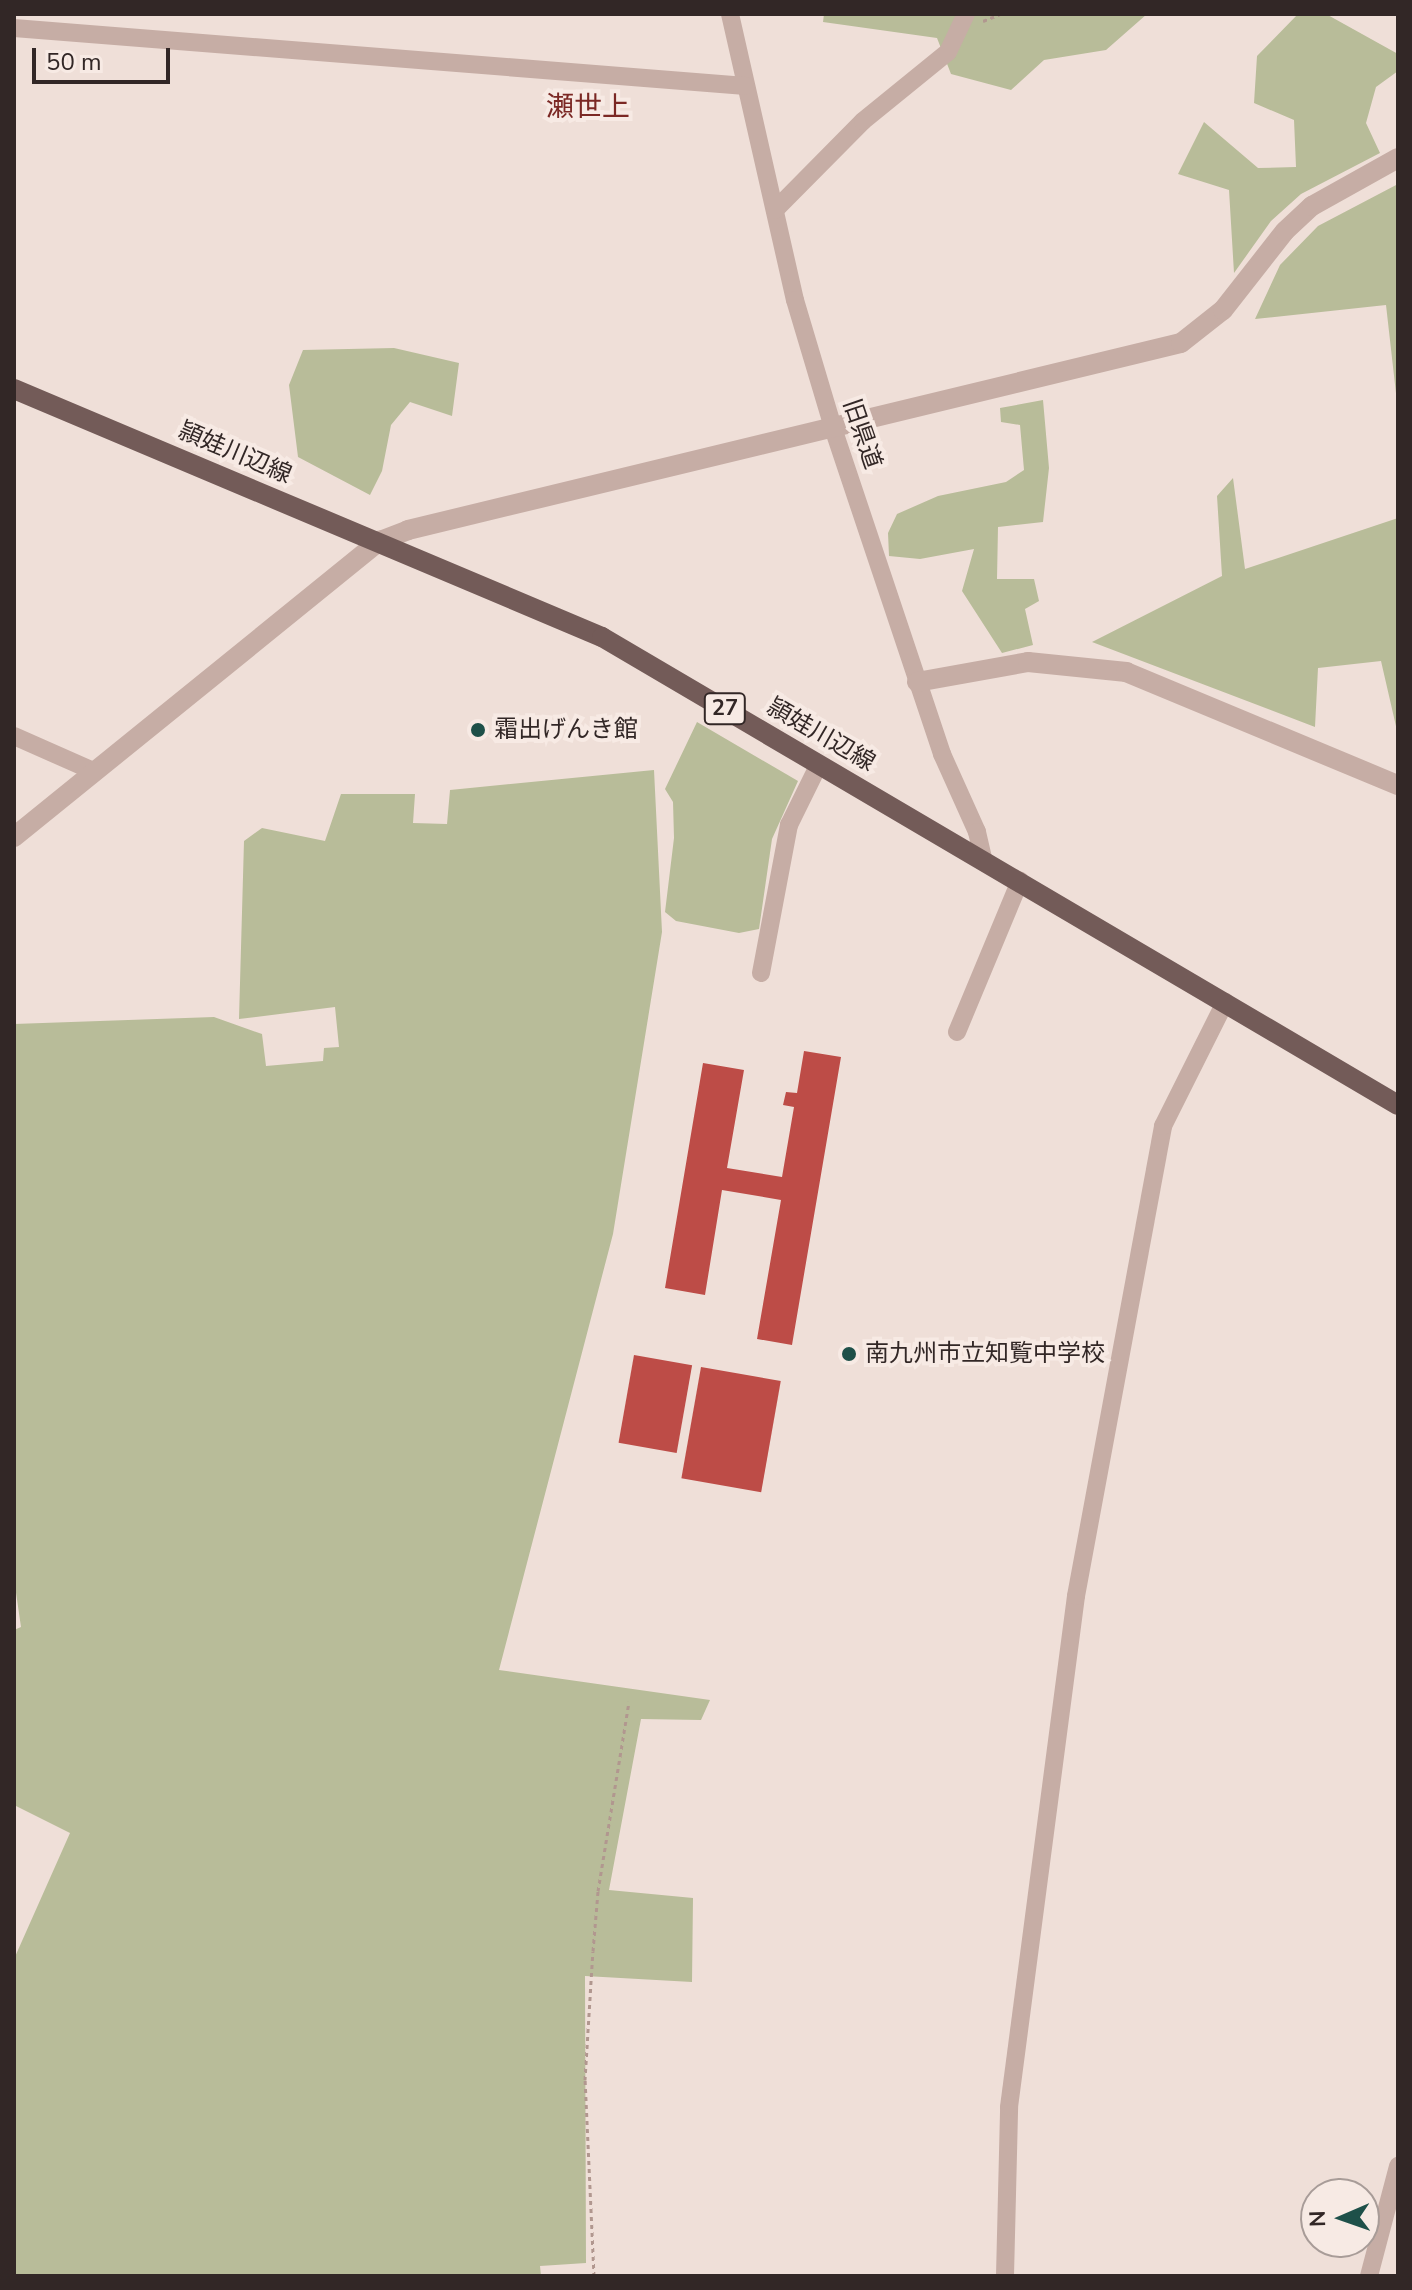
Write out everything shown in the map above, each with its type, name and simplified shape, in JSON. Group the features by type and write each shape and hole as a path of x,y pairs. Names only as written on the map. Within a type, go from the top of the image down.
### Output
{"main road":[{"name":"頴娃川辺線","path":"14,389 602,637 1398,1105"}],"street":[{"name":"旧県道","path":"730,14 775,210 834,431 917,682 977,832 983,859"},
{"path":"775,210 863,121 948,52 966,14"},
{"path":"14,28 746,86"},
{"path":"14,837 380,541 619,478 834,431 1181,343 1223,310 1285,231 1312,206 1398,158"},
{"path":"917,682 1028,662 1126,672 1398,785"},
{"path":"14,736 93,771"},
{"path":"761,973 789,825 819,764"},
{"path":"957,1032 1020,881"},
{"path":"1005,2276 1009,2107 1076,1596 1163,1126 1225,1002"},
{"path":"1369,2276 1398,2166"}],"path":[{"path":"594,2276 585,2080 598,1891 629,1702"}],"green space":[{"path":"824,14 1147,14 1106,50 1044,60 1011,90 951,74 937,38 823,22"},
{"path":"1298,14 1326,14 1398,54 1398,71 1376,87 1366,123 1380,153 1301,194 1271,221 1234,273 1229,190 1178,174 1204,122 1258,168 1296,167 1294,120 1254,103 1257,56"},
{"path":"1398,184 1398,411 1386,305 1255,319 1280,265 1318,226"},
{"path":"394,348 459,363 452,416 410,402 391,425 382,471 370,495 298,457 289,385 303,350"},
{"path":"1043,400 1049,468 1043,522 998,527 997,579 1034,579 1039,601 1025,609 1033,645 1002,653 962,591 974,549 920,559 889,556 888,533 897,514 938,496 1006,482 1024,470 1020,425 1001,422 1000,408"},
{"path":"1233,478 1245,569 1398,518 1398,735 1381,661 1318,668 1315,727 1092,642 1222,576 1217,496"},
{"path":"697,722 798,781 772,839 759,929 739,933 676,921 665,912 674,838 673,802 665,789"},
{"path":"654,770 662,932 613,1234 499,1670 710,1700 701,1720 641,1719 609,1890 693,1898 692,1982 585,1976 586,2263 540,2266 541,2276 14,2276 14,1959 70,1833 14,1805 14,1630 21,1627 14,1579 14,1024 214,1017 262,1034 266,1066 323,1061 324,1048 339,1047 335,1007 239,1019 244,841 262,828 325,841 341,794 415,794 413,823 447,824 450,790"}],"building":[{"path":"804,1051 841,1057 792,1345 757,1339 781,1200 722,1190 705,1295 665,1288 703,1063 744,1070 727,1168 782,1177 794,1107 783,1105 786,1092 797,1093"},
{"path":"634,1355 692,1365 677,1453 619,1443"},
{"path":"701,1367 781,1381 761,1492 681,1478"}],"place":[{"name":"霜出げんき館","path":"478,730"},
{"name":"南九州市立知覧中学校","path":"849,1354"}],"district":[{"name":"瀬世上","path":"588,107"}]}
